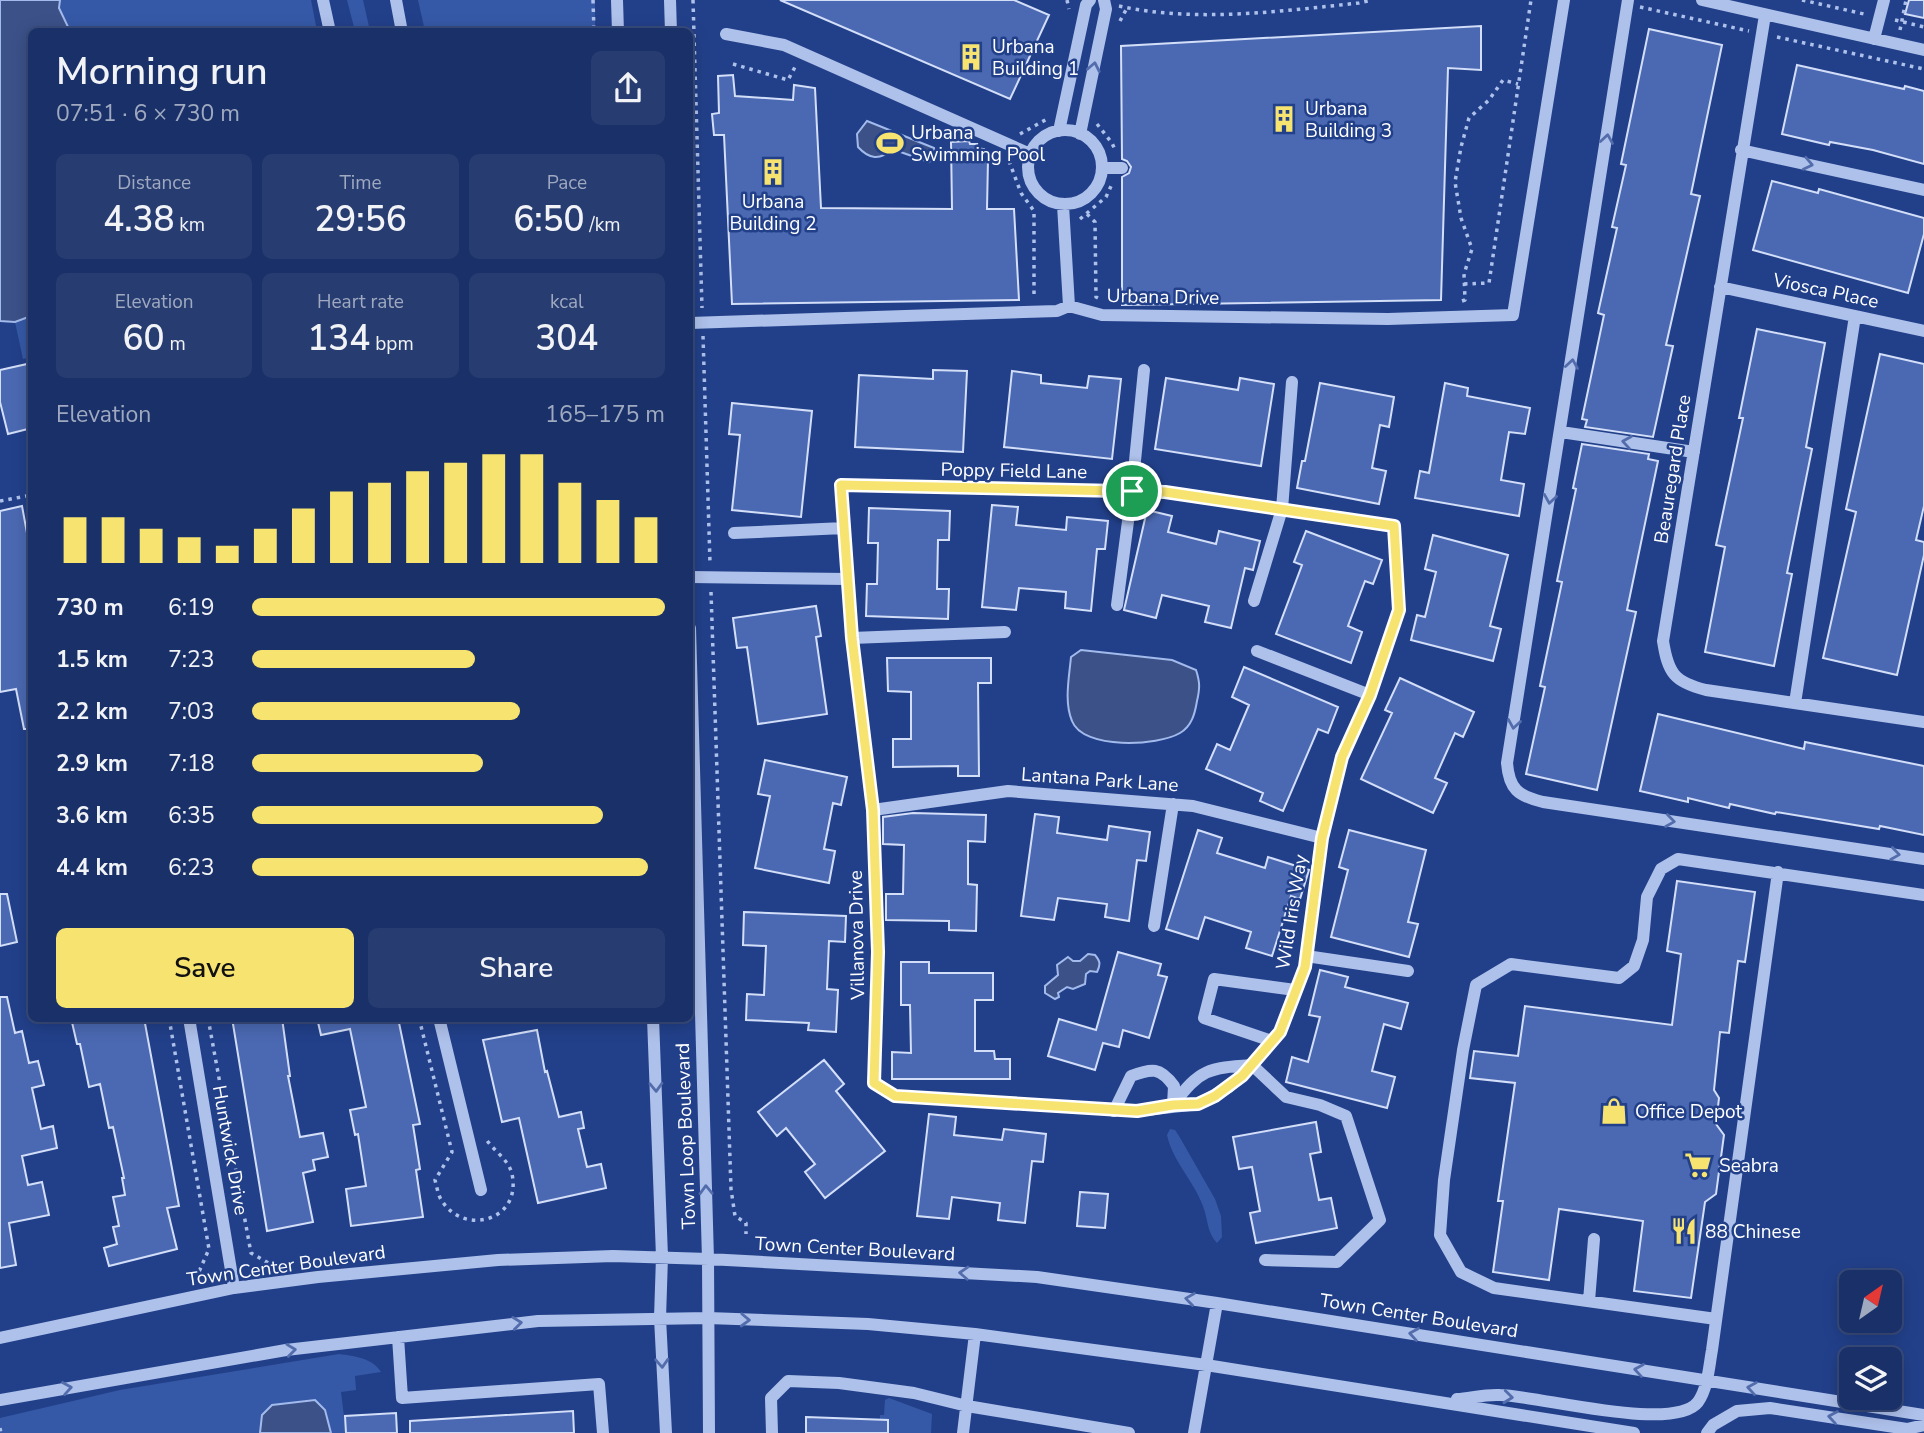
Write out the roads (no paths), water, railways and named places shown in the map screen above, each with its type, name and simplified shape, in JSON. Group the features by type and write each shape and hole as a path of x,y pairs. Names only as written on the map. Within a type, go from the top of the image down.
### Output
{"street":[{"path":"323,0 329,28"},
{"path":"396,0 401,28"},
{"path":"617,0 618,28"},
{"path":"670,0 671,28"},
{"path":"1059,131 1086,5 1090,0"},
{"name":"Urbana Drive","path":"696,323 1057,311 1069,306 1102,315 1388,319 1513,315 1564,0"},
{"path":"1628,0 1507,763 1508,779 1526,798 1543,802 1924,859"},
{"path":"1702,0 1924,50"},
{"path":"1874,38 1884,0"},
{"path":"1080,134 1106,9 1105,1"},
{"name":"Beauregard Place","path":"1765,15 1663,641 1667,664 1676,678 1688,685 1924,722"},
{"path":"726,34 784,45 1030,154"},
{"path":"1059,131 1080,134 1091,141 1113,168 1091,194 1078,202 1063,205 1050,202 1031,184 1027,169 1030,154 1036,143 1048,134 1059,131"},
{"path":"1741,150 1924,190"},
{"path":"1063,205 1069,306"},
{"name":"Viosca Place","path":"1720,287 1924,331"},
{"path":"1795,703 1855,316"},
{"path":"1116,605 1132,491 1144,370"},
{"path":"1254,601 1282,509 1292,382"},
{"path":"1561,432 1694,452"},
{"name":"Poppy Field Lane","path":"841,485 1165,492 1394,526"},
{"name":"Villanova Drive","path":"841,485 852,638 873,810 878,952 874,1083 895,1096 1114,1111 1137,1111 1173,1105"},
{"name":"Wild Iris Way","path":"1173,1105 1198,1104 1215,1096 1252,1065 1280,1032 1305,967 1322,838 1342,757 1370,695 1399,610 1394,526"},
{"path":"734,533 844,528"},
{"path":"693,577 847,579"},
{"path":"852,638 1005,632"},
{"path":"1257,651 1370,695"},
{"name":"Town Loop Boulevard","path":"693,733 708,1259 709,1433"},
{"name":"Lantana Park Lane","path":"873,810 1008,791 1193,806 1322,838"},
{"path":"1154,926 1173,804"},
{"path":"1716,1320 1494,1288 1461,1272 1440,1235 1444,1180 1476,985 1511,964 1619,978 1634,966 1643,940 1647,897 1656,878 1661,869 1678,859 1924,895"},
{"path":"1440,1401 1500,1395 1647,1418 1678,1416 1698,1404 1707,1381 1778,872"},
{"path":"1306,956 1408,971"},
{"path":"1272,1041 1204,1018 1214,979 1296,990"},
{"name":"Huntwick Drive","path":"190,1022 234,1288"},
{"path":"440,1022 481,1190"},
{"name":"Town Loop Boulevard","path":"653,1022 662,1257 660,1318 666,1433"},
{"path":"1173,1105 1191,1081 1219,1067 1252,1065 1286,1097 1320,1105 1346,1116 1380,1220 1337,1262 1265,1260"},
{"path":"1114,1111 1131,1076 1150,1069 1166,1074 1174,1086 1173,1105"},
{"path":"1589,1301 1594,1239"},
{"name":"Town Center Boulevard","path":"0,1338 234,1288 318,1277 498,1260 662,1257 1037,1277 1924,1415"},
{"path":"1194,1433 1217,1303"},
{"path":"0,1400 286,1350 398,1337 538,1321 708,1318 868,1324 975,1334 1206,1364 1634,1433"},
{"path":"963,1433 975,1334"},
{"path":"398,1337 402,1398 599,1384 603,1433"},
{"path":"772,1433 771,1398 788,1381 914,1393 967,1406 1129,1433"},
{"path":"1707,1433 1713,1424 1737,1412 1770,1408 1907,1429 1924,1425"}],"place":[{"name":"Urbana Building 1","path":"971,57"},
{"name":"Urbana Building 3","path":"1284,119"},
{"name":"Urbana Swimming Pool","path":"890,143"},
{"name":"Urbana Building 2","path":"773,172"},
{"name":"Office Depot","path":"1614,1111"},
{"name":"Seabra","path":"1698,1165"},
{"name":"88 Chinese","path":"1684,1231"}]}
